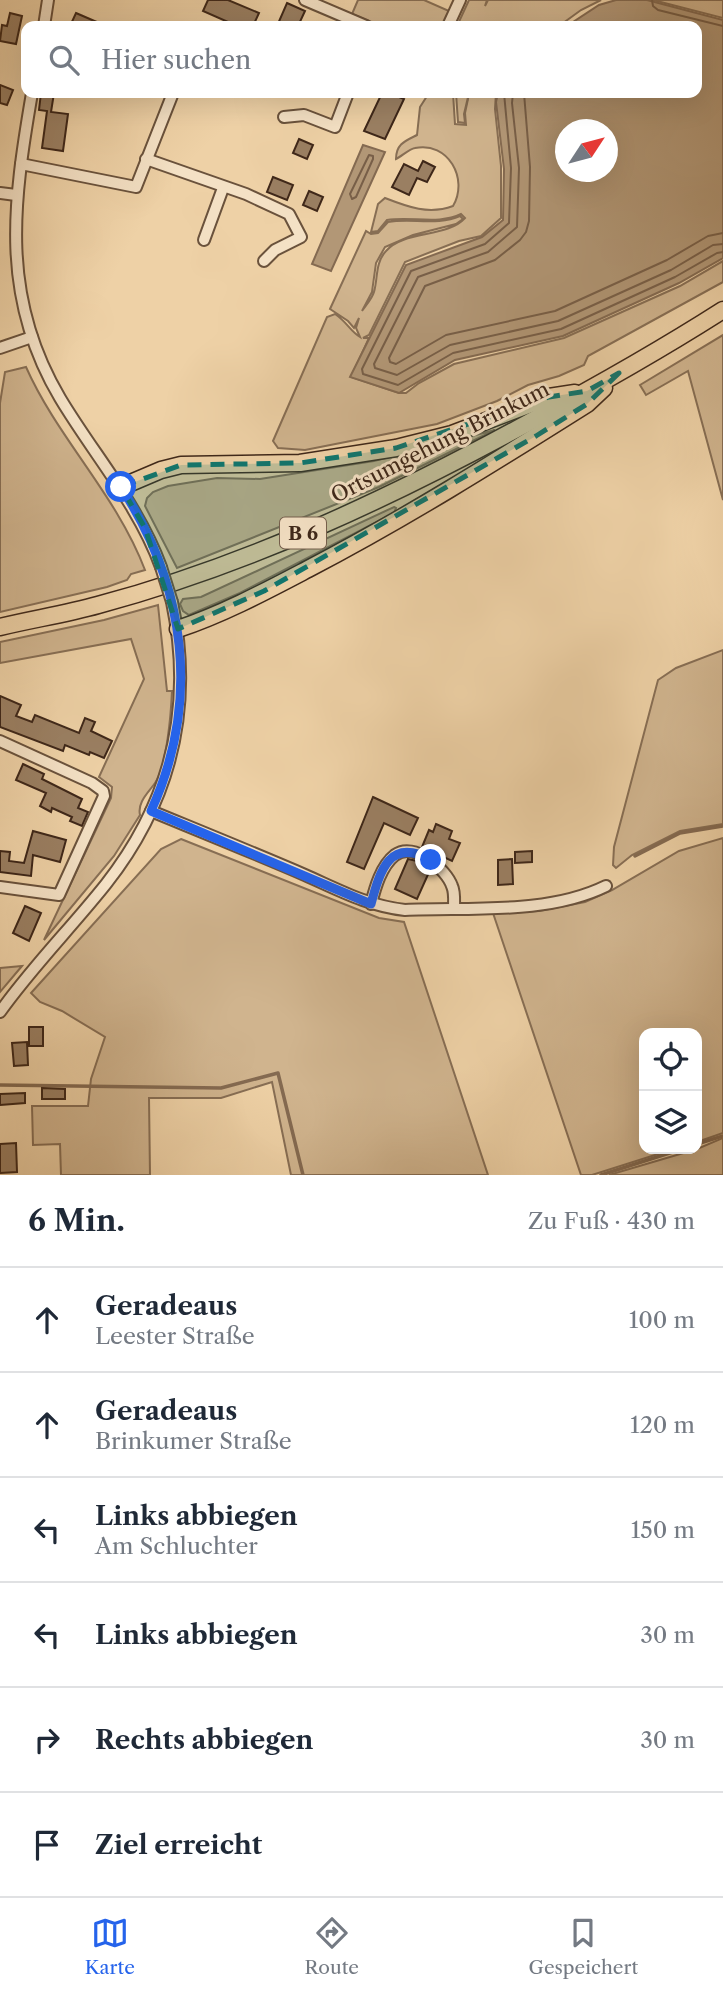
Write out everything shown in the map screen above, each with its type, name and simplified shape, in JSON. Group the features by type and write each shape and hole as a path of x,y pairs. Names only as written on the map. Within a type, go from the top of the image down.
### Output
{"highway":[{"name":"Ortsumgehung Brinkum","path":"0,627 97,605 148,590 290,539 439,470 619,373 723,310"},
{"name":"B 6","path":"178,629 197,623 264,591 430,501 587,404 619,373"},
{"name":"B 6","path":"121,487 161,470 181,465 300,463 396,448 452,434 549,397 587,391"}],"street":[{"path":"45,21 48,0"},
{"path":"305,0 354,21"},
{"path":"450,21 460,0"},
{"path":"0,1012 16,989 107,882 139,834 166,777 177,732 181,679 178,629 172,602 145,528 121,487 59,398 38,356 23,310 14,259 16,195 31,98"},
{"path":"21,164 136,187 171,98"},
{"path":"284,117 304,115 335,127 346,98"},
{"path":"146,159 246,194 289,214 301,237 275,250 264,261"},
{"path":"204,240 223,188"},
{"path":"0,193 16,195"},
{"path":"0,348 32,337"},
{"path":"0,741 92,783 103,791 104,797 59,895 0,887"},
{"path":"151,811 371,904 405,910 561,902 606,886"},
{"path":"371,904 387,864 399,853 410,851 431,860 450,881 454,892 454,908"}],"highlighted area":[{"path":"619,373 587,404 536,436 264,591 178,629 145,528 121,487 181,465 300,463 396,448 549,397 587,391"}],"shaded area":[{"path":"358,0 424,0 449,11 445,21 369,21 352,14"},
{"path":"469,0 487,0 485,6 488,0 601,0 566,21 459,21"},
{"path":"653,0 723,0 723,18"},
{"path":"426,98 453,98 455,124 466,125 468,98 496,98 501,166 501,218 481,236 459,241 405,262 369,335 363,338 369,338 351,377 406,393 454,364 564,338 680,286 723,261 723,282 588,356 584,365 528,385 497,401 437,424 305,450 278,448 273,441 327,317 335,314 360,337 356,328 359,318 354,328 330,309 366,231 371,234 378,233 388,222 443,221 460,216 463,219 456,224 413,235 385,247 376,263 372,292 362,311 373,295 378,266 386,251 403,240 448,229 457,224 465,218 461,214 434,220 387,220 378,231 371,232 378,204 385,198 427,210 453,206 457,195 457,174 446,156 427,147 415,148 396,159 399,146 417,135 420,107"},
{"path":"456,98 468,98 465,123 458,122"},
{"path":"723,335 723,500 688,371 646,395 640,385"},
{"path":"26,367 54,418 119,516 145,570 107,587 0,612 0,403 5,372"},
{"path":"495,430 379,487 177,568 145,506 147,498 153,492 168,486 217,478 260,479 374,461"},
{"path":"394,507 394,513 240,593 189,615 183,611 180,604 183,599 201,597"},
{"path":"158,605 167,691 172,691 163,764 155,783 142,802 140,815 114,856 44,940 111,798 112,787 99,777 144,679 131,639 0,663 0,642 104,620"},
{"path":"723,650 723,824 680,831 632,855 616,868 613,865 614,847 658,680 676,668"},
{"path":"723,838 723,1133 702,1140 702,1028 639,1028 639,1154 658,1154 592,1175 581,1175 493,913 539,911 585,902 612,890 679,851"},
{"path":"181,839 379,918 404,922 488,1175 291,1175 272,1082 221,1098 149,1098 150,1175 61,1175 60,1144 33,1145 32,1106 88,1106 91,1079 105,1037 62,1011 40,1002 31,993 161,849"},
{"path":"22,966 0,992 0,968"},
{"path":"723,1138 723,1175 609,1175 680,1154 702,1154 702,1147"}],"water":[{"path":"616,0 647,0 723,20 723,258 679,283 563,336 455,360 399,393 350,377 406,265 482,237 503,220 504,169 497,98 702,98 702,21 575,21 599,5"},
{"path":"363,145 385,152 331,271 312,264"}],"building":[{"path":"208,0 228,0 259,13 255,21 226,21 203,11"},
{"path":"287,3 305,11 300,21 279,21"},
{"path":"10,13 22,16 16,44 0,41 2,25 7,26"},
{"path":"76,13 94,21 72,21"},
{"path":"0,85 13,90 7,105 0,103"},
{"path":"40,98 53,98 51,112 68,114 63,151 42,148 47,111 39,110"},
{"path":"380,98 404,99 385,139 364,131"},
{"path":"299,139 313,145 307,159 293,153"},
{"path":"423,161 435,167 427,182 417,178 409,195 392,187 404,164 418,171"},
{"path":"273,177 293,185 287,200 267,192"},
{"path":"309,191 323,197 317,211 303,205"},
{"path":"0,696 21,705 16,716 32,722 35,715 79,733 85,718 95,722 91,731 112,741 104,758 65,745 63,751 0,727"},
{"path":"23,764 44,774 42,779 82,799 78,808 88,812 82,826 70,821 72,817 40,806 46,793 16,780"},
{"path":"373,797 418,818 410,835 384,823 364,869 347,862"},
{"path":"436,824 452,831 449,839 460,843 452,861 422,847 429,830 433,832"},
{"path":"33,831 66,840 60,862 33,855 31,876 0,872 0,851 10,852 9,861 24,863"},
{"path":"532,851 532,862 515,863 515,852"},
{"path":"408,859 417,861 430,870 417,899 395,889"},
{"path":"512,859 513,884 498,885 498,860"},
{"path":"25,906 41,913 29,941 13,933"},
{"path":"29,1027 43,1027 43,1046 29,1046"},
{"path":"27,1042 28,1065 14,1066 12,1043"},
{"path":"42,1088 65,1089 65,1099 42,1099"},
{"path":"25,1093 25,1103 0,1105 0,1094"},
{"path":"16,1143 17,1172 0,1173 0,1144"}],"waterway":[{"path":"635,856 680,833 723,826"},
{"path":"0,1085 221,1088 278,1073 303,1175"},
{"path":"702,1142 723,1136"},
{"path":"601,1175 666,1154"}],"route":[{"path":"121,487 157,555 168,585 178,629 181,679 177,732 166,777 151,811 371,904 381,874 393,857 410,851 431,860"}]}
